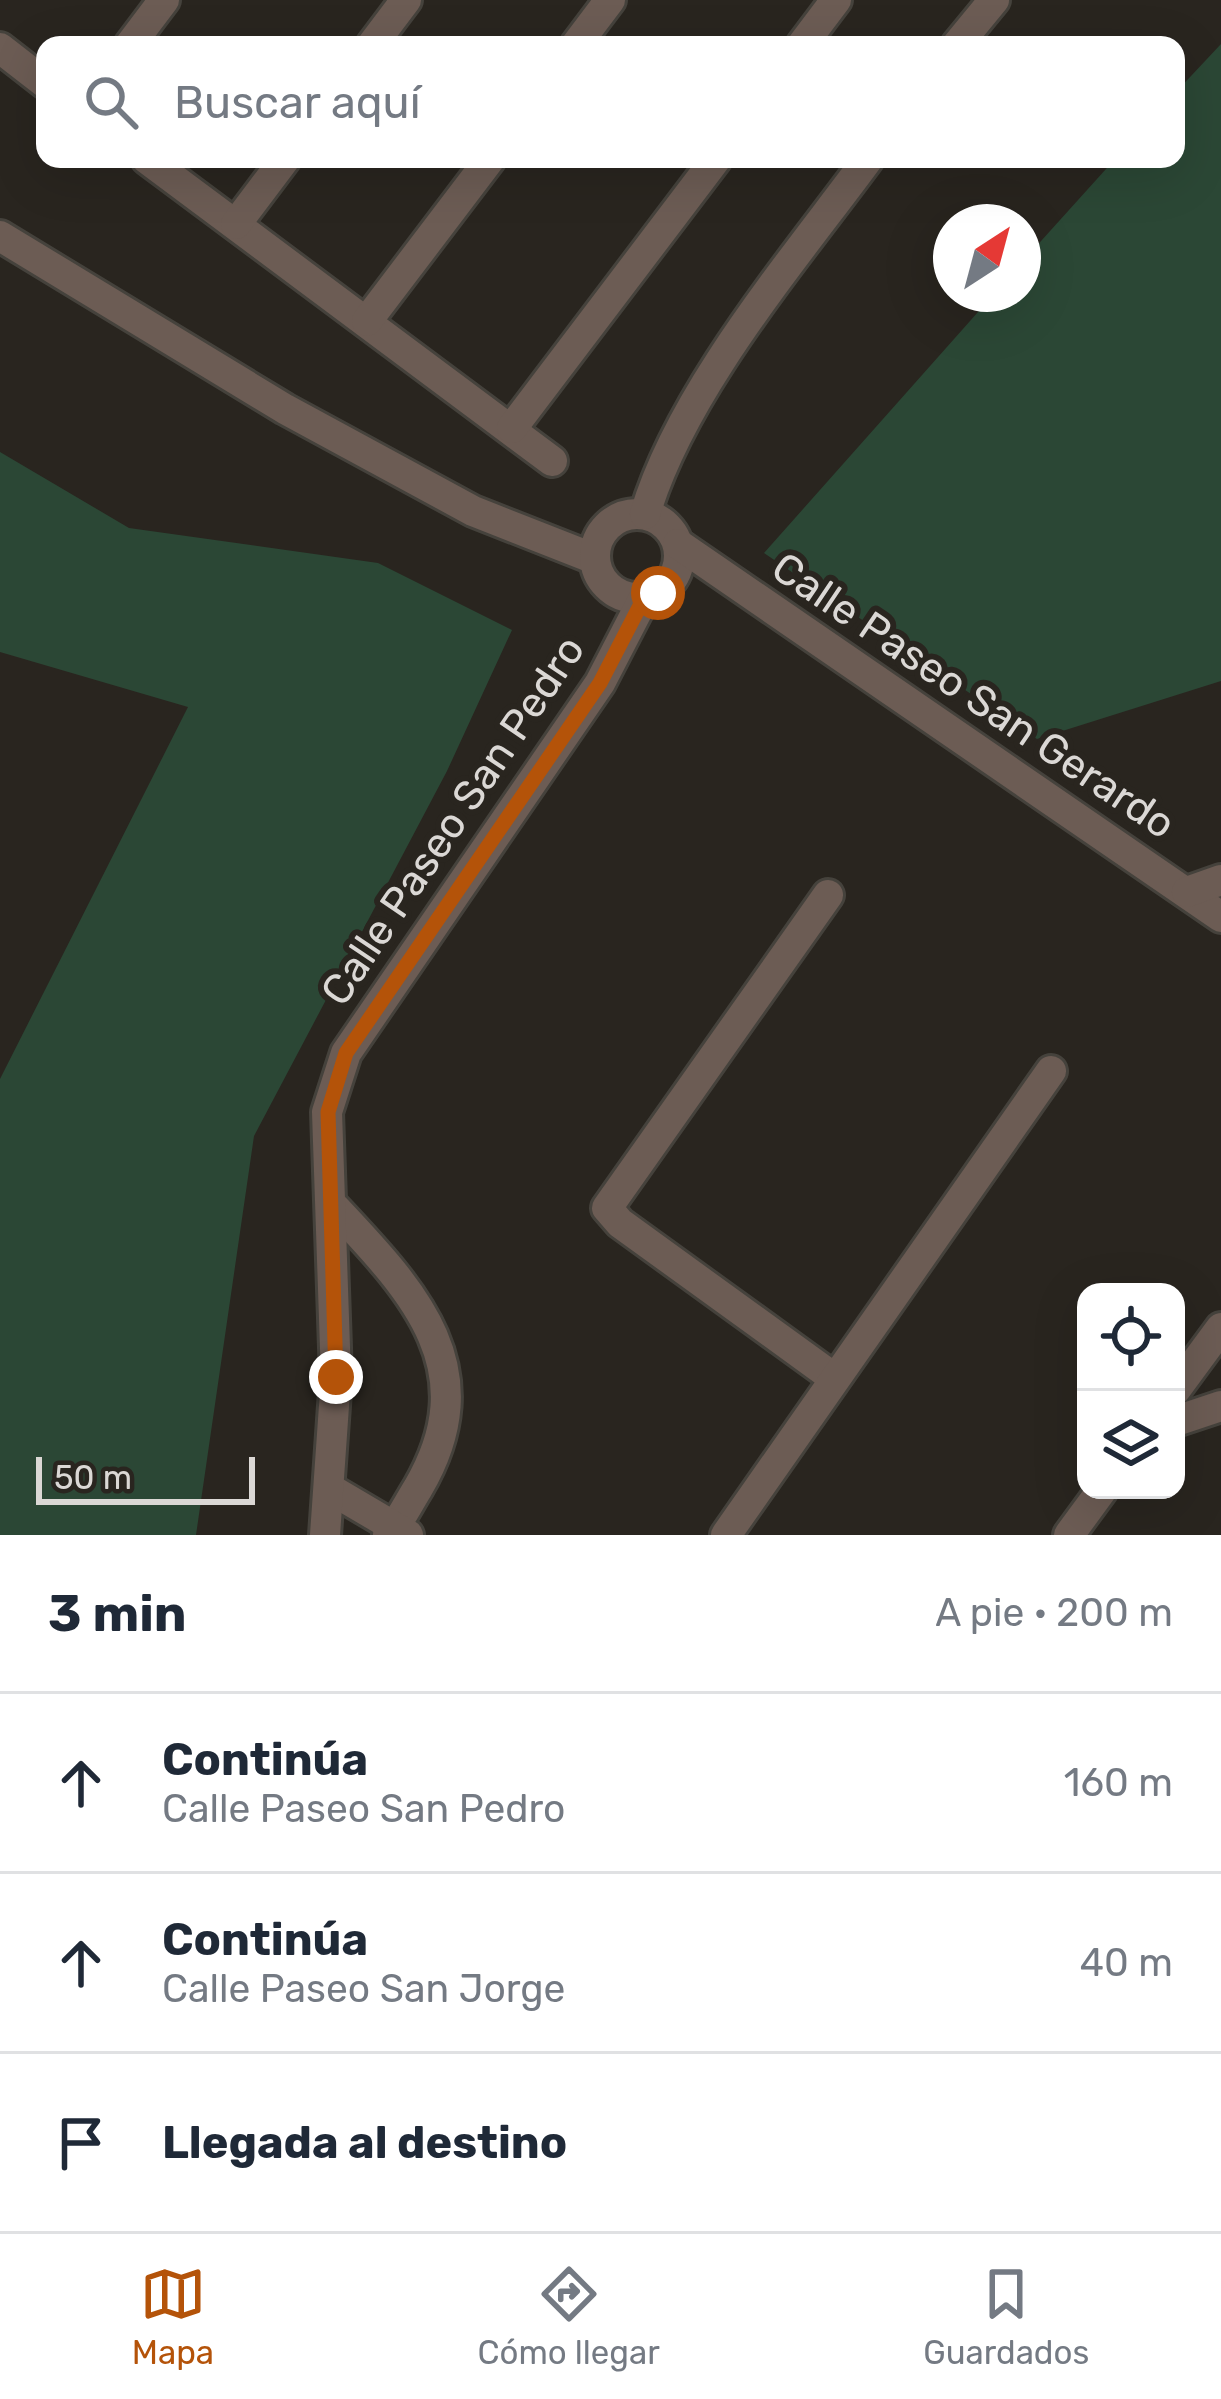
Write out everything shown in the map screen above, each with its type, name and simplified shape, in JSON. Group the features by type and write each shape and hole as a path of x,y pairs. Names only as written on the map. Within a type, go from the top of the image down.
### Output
{"street":[{"path":"137,36 164,0"},
{"path":"379,36 406,0"},
{"path":"583,36 610,0"},
{"path":"809,36 836,0"},
{"path":"964,36 994,0"},
{"path":"0,48 36,76"},
{"path":"159,168 552,460"},
{"path":"236,224 278,168"},
{"path":"367,321 483,168"},
{"path":"512,428 709,168"},
{"path":"645,514 659,466 692,408 862,168"},
{"path":"0,236 285,409 473,511 595,559"},
{"path":"630,514 661,521 678,544 677,571 670,584 644,598 615,593 604,583 595,559 605,527 630,514"},
{"name":"Calle Paseo San Gerardo","path":"678,544 1221,917"},
{"name":"Calle Paseo San Pedro","path":"325,1535 336,1377 328,1112 346,1053 600,683 644,598"},
{"path":"1186,892 1221,880"},
{"path":"828,895 607,1208 620,1223 834,1378"},
{"path":"726,1535 1051,1071"},
{"path":"329,1489 397,1532 438,1454 449,1403 443,1356 417,1305 334,1208"},
{"path":"1185,1377 1221,1328"},
{"path":"1185,1418 1221,1406"},
{"path":"1069,1535 1095,1499"}],"green space":[{"path":"1221,44 1221,681 1037,739 764,553 978,312 1041,312 1041,241 1107,168 1185,168 1185,82"},
{"path":"0,452 129,528 378,563 512,630 447,771 254,1136 196,1535 0,1535 0,1079 188,707 0,652"}],"route":[{"path":"336,1377 328,1112 346,1053 600,683 644,598 658,593"}]}
